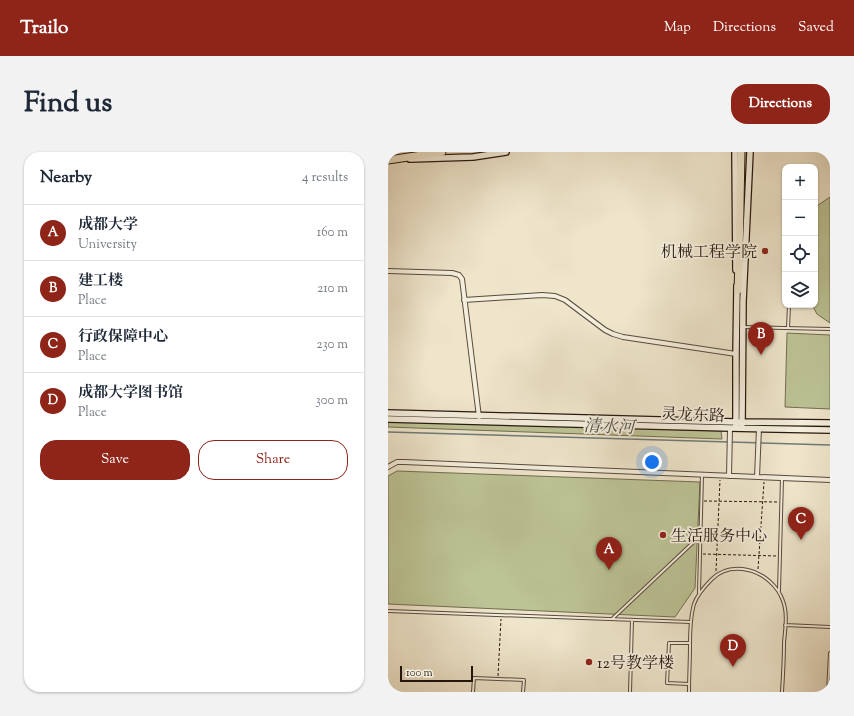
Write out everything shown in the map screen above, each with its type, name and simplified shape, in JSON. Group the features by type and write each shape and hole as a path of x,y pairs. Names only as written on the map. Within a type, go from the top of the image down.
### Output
{"highway":[{"path":"389,160 442,152"},
{"path":"738,290 741,152"}],"main road":[{"path":"389,160 473,157 506,152"},
{"path":"735,152 735,261 738,290 736,354 737,426"},
{"path":"737,426 743,327 750,152"},
{"name":"灵龙东路","path":"388,413 478,414 758,428 830,430"},
{"name":"灵龙东路","path":"388,419 737,426 830,423"}],"street":[{"path":"388,271 452,274 459,275 462,279 480,421"},
{"path":"464,300 542,295 554,296 565,300 605,330 613,334 623,337 736,354"},
{"path":"729,476 730,435 737,426"},
{"path":"757,477 758,428"},
{"path":"388,467 397,462 404,462 830,480"}],"lane":[{"path":"788,328 789,308"},
{"path":"743,327 830,329"},
{"path":"699,594 702,474"},
{"path":"779,592 782,478"},
{"path":"612,619 701,535"},
{"path":"689,692 690,622 694,603 706,585 715,576 726,570 739,568 750,570 762,575 779,592 783,602 785,625 782,692"},
{"path":"388,611 690,622"},
{"path":"630,692 632,620"},
{"path":"785,625 830,627"},
{"path":"689,684 667,683 669,643 690,643"},
{"path":"828,692 830,653"},
{"path":"473,692 474,678 524,680 524,692"}],"path":[{"path":"715,576 720,475"},
{"path":"758,574 764,477"},
{"path":"702,501 782,502"},
{"path":"700,554 780,556"},
{"path":"498,679 501,615"}],"green space":[{"path":"830,197 830,323 817,314 814,308 818,308 818,205"},
{"path":"787,333 830,335 830,409 785,407"},
{"path":"388,421 721,431 722,439 388,427"},
{"path":"397,471 700,482 695,588 675,617 388,604 388,476"}],"waterway":[{"name":"清水河","path":"388,432 830,445"}],"place":[{"name":"机械工程学院","path":"765,251"},
{"name":"建工楼","path":"761,355"},
{"name":"生活服务中心","path":"663,535"},
{"name":"行政保障中心","path":"801,540"},
{"name":"成都大学","path":"609,570"},
{"name":"12号教学楼","path":"589,662"},
{"name":"成都大学图书馆","path":"733,667"}]}
